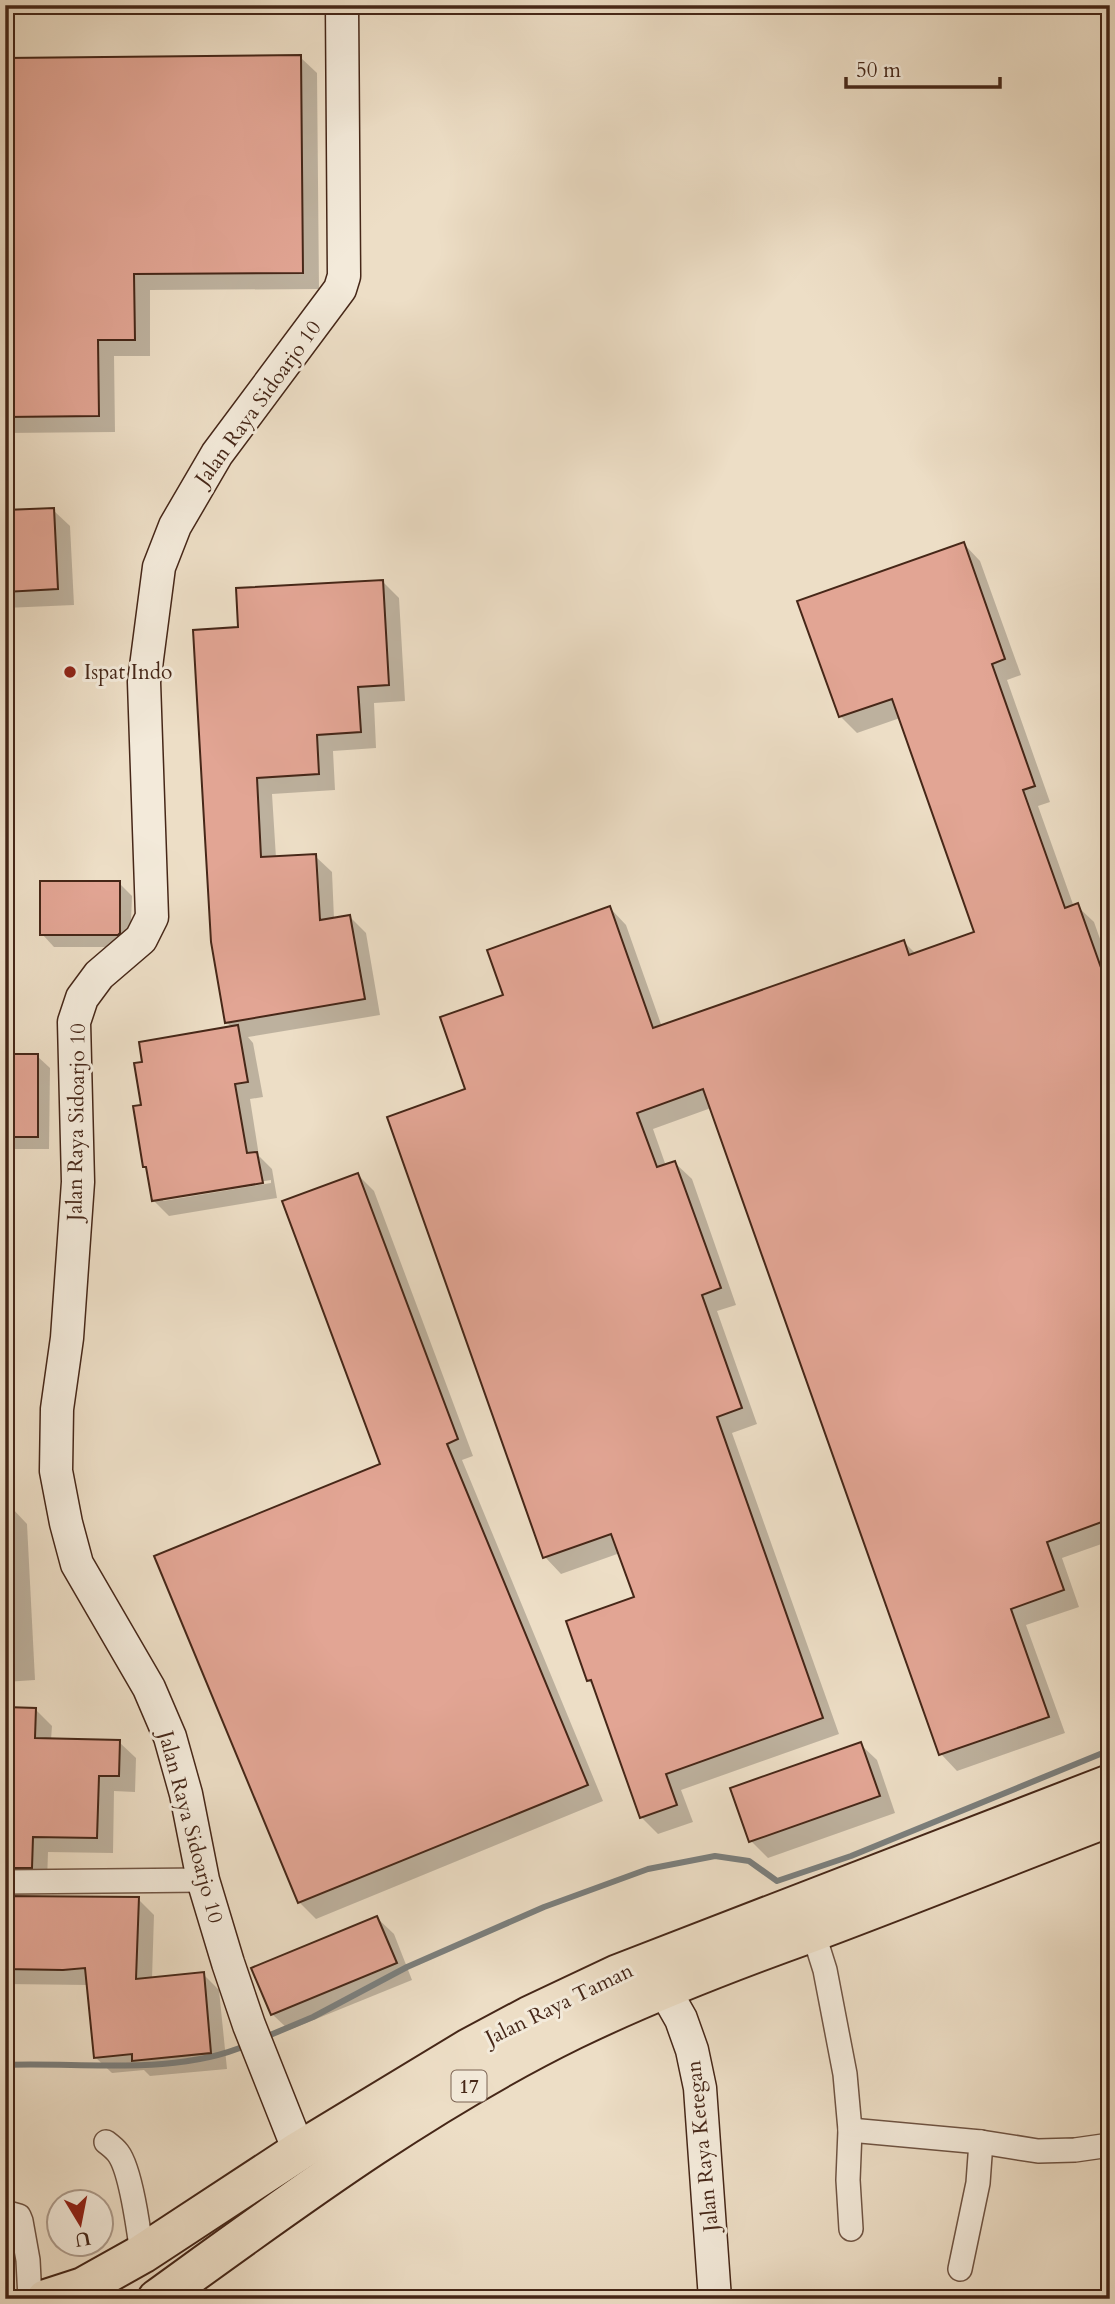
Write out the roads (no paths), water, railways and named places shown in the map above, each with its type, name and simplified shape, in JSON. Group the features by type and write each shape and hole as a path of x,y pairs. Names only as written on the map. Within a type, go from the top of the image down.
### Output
{"highway":[{"name":"Jalan Raya Taman","path":"791,1926 1110,1784"},
{"name":"Jalan Raya Taman","path":"46,2299 83,2287 142,2254 299,2151 468,2048 791,1926 1110,1817"},
{"name":"Jalan Raya Taman","path":"157,2299 399,2128 489,2074 572,2030 642,1981"}],"street":[{"name":"Jalan Raya Sidoarjo 10","path":"299,2151 249,2025 203,1880 186,1794 170,1737 149,1688 77,1564 56,1471 57,1409 67,1338 78,1182 75,1022 82,998 99,975 141,939 152,917 144,682 159,567 175,526 217,454 340,289 344,276 342,5"},
{"path":"5,1882 203,1880"},
{"path":"791,1926 825,1970 842,2061 850,2130 848,2180 851,2229"},
{"name":"Jalan Raya Ketegan","path":"642,1981 681,2019 692,2050 700,2088 715,2299"},
{"path":"850,2130 981,2142 1038,2151 1110,2145"},
{"path":"106,2141 118,2153 124,2166 137,2216 142,2254"},
{"path":"960,2269 978,2183 981,2142"},
{"path":"5,2213 19,2216 21,2221 29,2260 30,2299"}],"waterway":[{"path":"263,2038 313,2017 407,1967 544,1907 648,1869 715,1856 749,1861 777,1881 851,1856 1110,1750"},
{"path":"5,2065 160,2064 219,2055 247,2045"}],"place":[{"name":"Ispat Indo","path":"70,672"}]}
